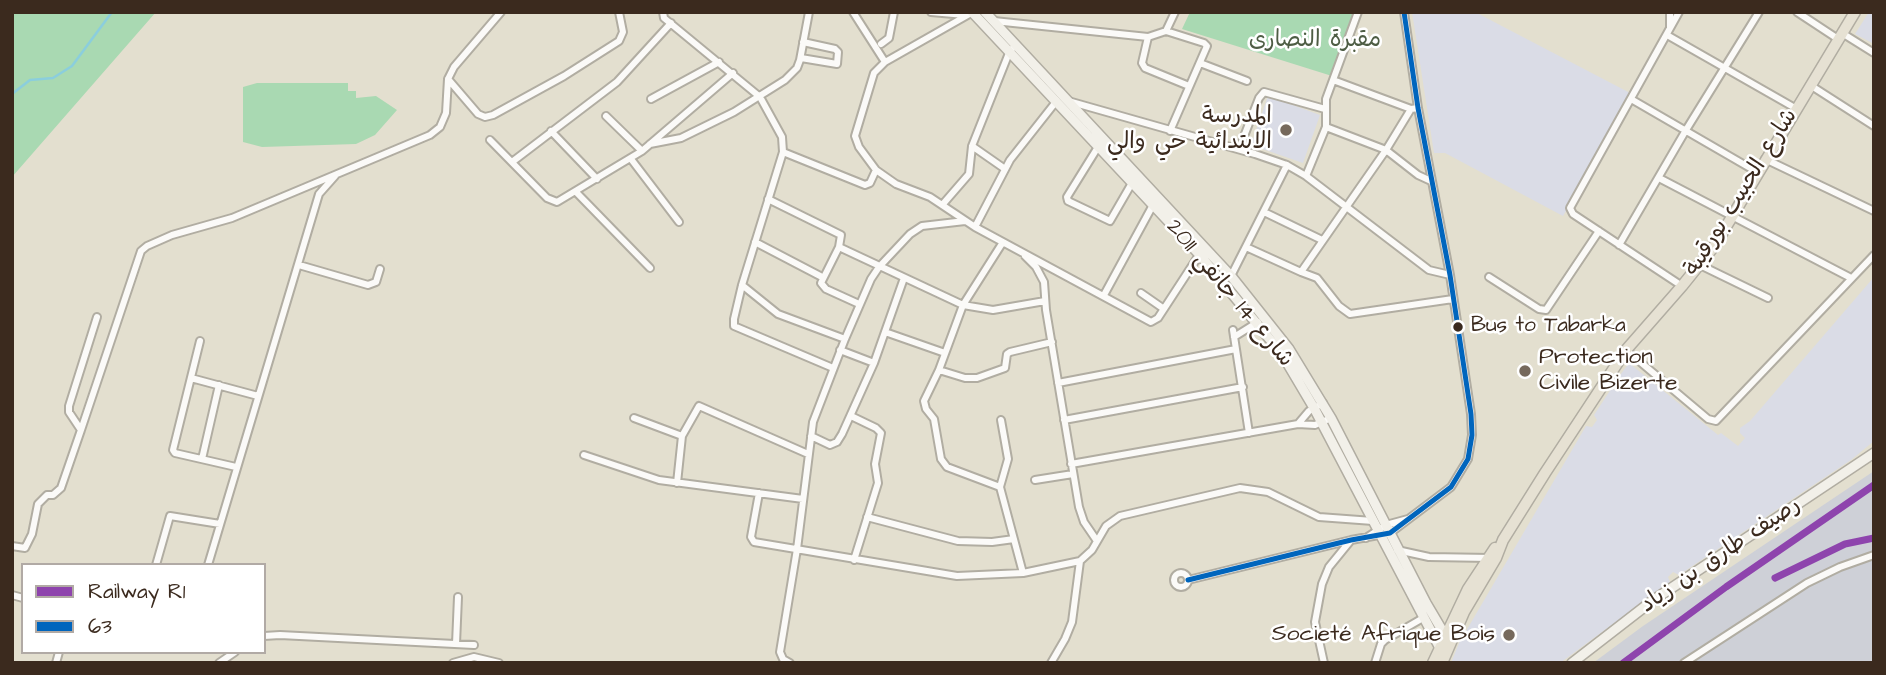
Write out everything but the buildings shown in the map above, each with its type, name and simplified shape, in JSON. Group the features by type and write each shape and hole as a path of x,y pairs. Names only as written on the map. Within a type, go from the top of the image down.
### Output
{"main road":[{"name":"شارع 14 جانفي 2011","path":"985,12 1055,103 1153,205 1231,276 1297,360 1382,529 1399,551 1447,640"},
{"name":"شارع الحبيب بورقيبة","path":"1433,663 1442,655 1468,589 1492,558 1626,351 1700,265 1732,218 1795,108 1855,12"},
{"name":"شارع 14 جانفي 2011","path":"971,13 1066,100 1202,251 1319,405"},
{"name":"رصيف طارق بن زياد","path":"1572,663 1652,601 1874,453"},
{"name":"شارع 14 جانفي 2011","path":"1382,529 1387,547 1442,655"}],"street":[{"path":"12,546 25,548 32,534 38,504 47,495 60,491 141,251 172,235 232,218 430,135 440,127 446,113 448,79 454,66 501,12"},
{"path":"448,79 481,116 493,115 564,76 619,41 623,32 619,12"},
{"path":"663,12 664,18 760,97 782,137 783,152 733,323 737,328 833,368"},
{"path":"650,144 681,138 734,113 792,74 801,58 809,12"},
{"path":"853,12 885,62"},
{"path":"881,44 888,38 894,12"},
{"path":"931,12 971,13"},
{"path":"1166,31 1175,12"},
{"path":"1306,176 1326,127 1326,99 1358,12"},
{"path":"1188,580 1366,538 1408,519 1451,487 1464,469 1471,448 1471,414 1450,275 1414,109 1404,12"},
{"path":"1669,32 1670,12"},
{"path":"1679,12 1570,208 1573,214 1682,286"},
{"path":"1619,245 1759,12"},
{"path":"1797,12 1874,52"},
{"path":"971,13 885,62 874,73 855,136 859,147 876,170 896,184 943,204 975,227 1152,322 1164,309 1202,251"},
{"path":"994,21 1148,37 1166,31 1206,44 1170,131"},
{"path":"512,162 617,82 671,23"},
{"path":"1669,32 1795,108"},
{"path":"1148,37 1142,63 1145,68 1189,86"},
{"path":"801,58 837,64 838,52 835,49 803,42"},
{"path":"943,204 969,174 972,146 1012,49"},
{"path":"652,99 719,62"},
{"path":"1200,62 1247,81"},
{"path":"490,140 551,202 564,200 642,151 733,73"},
{"path":"1333,80 1414,109"},
{"path":"1810,85 1874,126"},
{"path":"1239,149 1259,98 1264,92 1325,108"},
{"path":"1066,100 1287,165 1306,176 1345,209 1429,270 1450,275"},
{"path":"1631,100 1757,172"},
{"path":"975,227 1005,169 1022,143 1055,103"},
{"path":"1301,272 1414,109"},
{"path":"606,116 642,151"},
{"path":"1326,127 1386,150 1418,175 1431,181"},
{"path":"551,131 597,179"},
{"path":"972,146 1005,169"},
{"path":"1098,147 1068,201 1110,221 1132,183"},
{"path":"783,152 865,185 870,183 876,170"},
{"path":"631,159 679,222"},
{"path":"1765,159 1874,211"},
{"path":"1231,276 1287,165"},
{"path":"209,563 319,194 336,175"},
{"path":"1659,178 1852,278"},
{"path":"576,192 650,268"},
{"path":"768,199 839,233 842,238 822,277 822,286 859,304"},
{"path":"1104,295 1153,205"},
{"path":"1264,212 1322,240"},
{"path":"790,663 783,659 780,652 797,549 808,454 813,422 833,368 859,304 879,267 916,229 966,221"},
{"path":"1489,277 1539,309 1546,310 1599,231"},
{"path":"755,242 822,277"},
{"path":"999,487 957,473 944,464 934,419 924,406 963,305 1003,242"},
{"path":"839,247 963,305 993,310 1045,301"},
{"path":"1246,247 1317,278 1339,306 1350,314 1453,299"},
{"path":"1021,251 1041,274 1045,289 1081,515 1097,541"},
{"path":"1626,351 1707,419 1716,421 1874,255"},
{"path":"299,265 371,285 376,282 380,269"},
{"path":"1700,265 1768,298"},
{"path":"811,436 826,444 833,444 842,434 874,363 904,278"},
{"path":"742,285 774,312 845,339"},
{"path":"1141,293 1164,309"},
{"path":"80,430 69,412 69,406 97,317"},
{"path":"1249,433 1233,334 1258,322"},
{"path":"885,332 944,353"},
{"path":"200,341 173,448 175,453 236,467"},
{"path":"939,370 977,379 1005,368 1007,354 1010,352 1052,341"},
{"path":"1058,383 1236,349"},
{"path":"841,350 874,363"},
{"path":"191,378 258,396"},
{"path":"202,459 219,385"},
{"path":"1064,420 1243,387"},
{"path":"1298,424 1319,405"},
{"path":"677,483 682,436 695,410 702,406 808,454"},
{"path":"851,416 881,433 875,464 878,483 854,560"},
{"path":"634,418 682,436"},
{"path":"1000,420 1008,459 999,487 1023,573"},
{"path":"1072,464 1327,421"},
{"path":"584,455 651,478 803,499"},
{"path":"1035,480 1073,474"},
{"path":"759,493 752,541 957,576 1023,573 1080,561 1092,550 1106,526 1120,516 1240,488 1268,492 1319,517 1382,529"},
{"path":"157,563 170,516 220,524"},
{"path":"867,517 958,541 1014,539"},
{"path":"1324,663 1315,622 1322,584 1329,568 1351,540"},
{"path":"1387,547 1429,556 1492,558"},
{"path":"1684,663 1807,583 1874,555"},
{"path":"1051,663 1072,622 1080,561"},
{"path":"456,644 458,597"},
{"path":"1375,663 1385,640 1423,618"},
{"path":"266,636 474,645"},
{"path":"453,663 474,657 499,663"}],"shaded area":[{"path":"1412,12 1475,12 1632,94 1563,216 1445,153 1434,153"},
{"path":"1869,12 1874,12 1874,44 1855,34"},
{"name":"المدرسة الابتدائية حي والي","path":"1268,96 1320,115 1303,163 1251,145"},
{"path":"1874,277 1874,441 1851,460 1679,575 1673,572 1668,577 1670,582 1560,663 1451,663 1459,643 1586,426 1592,427 1597,420 1594,415 1611,389 1617,390 1623,385 1618,378 1629,363 1718,435 1721,433 1738,446 1745,438 1740,433 1740,428 1750,421"},
{"path":"1874,471 1874,663 1593,663 1643,626"}],"green space":[{"path":"16,12 156,12 12,177 12,16"},
{"name":"مقبرة النصارى","path":"1190,12 1356,12 1332,76 1182,29"},
{"path":"257,83 348,83 348,91 356,91 356,98 376,96 397,110 375,135 356,144 262,147 243,142 243,87"}],"waterway":[{"path":"12,94 30,80 53,78 72,66 112,12"}],"railway":[{"path":"1775,578 1845,544 1874,538"}],"rail line":[{"name":"R1","path":"1623,663 1726,587 1874,485"},
{"name":"R1","path":"1775,578 1845,544 1874,538"}],"transit line":[{"name":"63","path":"1188,580 1390,533 1451,487 1468,459 1472,435 1471,414 1450,275 1418,108 1404,12"}],"place":[{"name":"المدرسة الابتدائية حي والي","path":"1286,130"},
{"name":"Bus to Tabarka","path":"1458,327"},
{"name":"Protection Civile Bizerte","path":"1525,371"},
{"name":"Societé Afrique Bois","path":"1509,635"}]}
